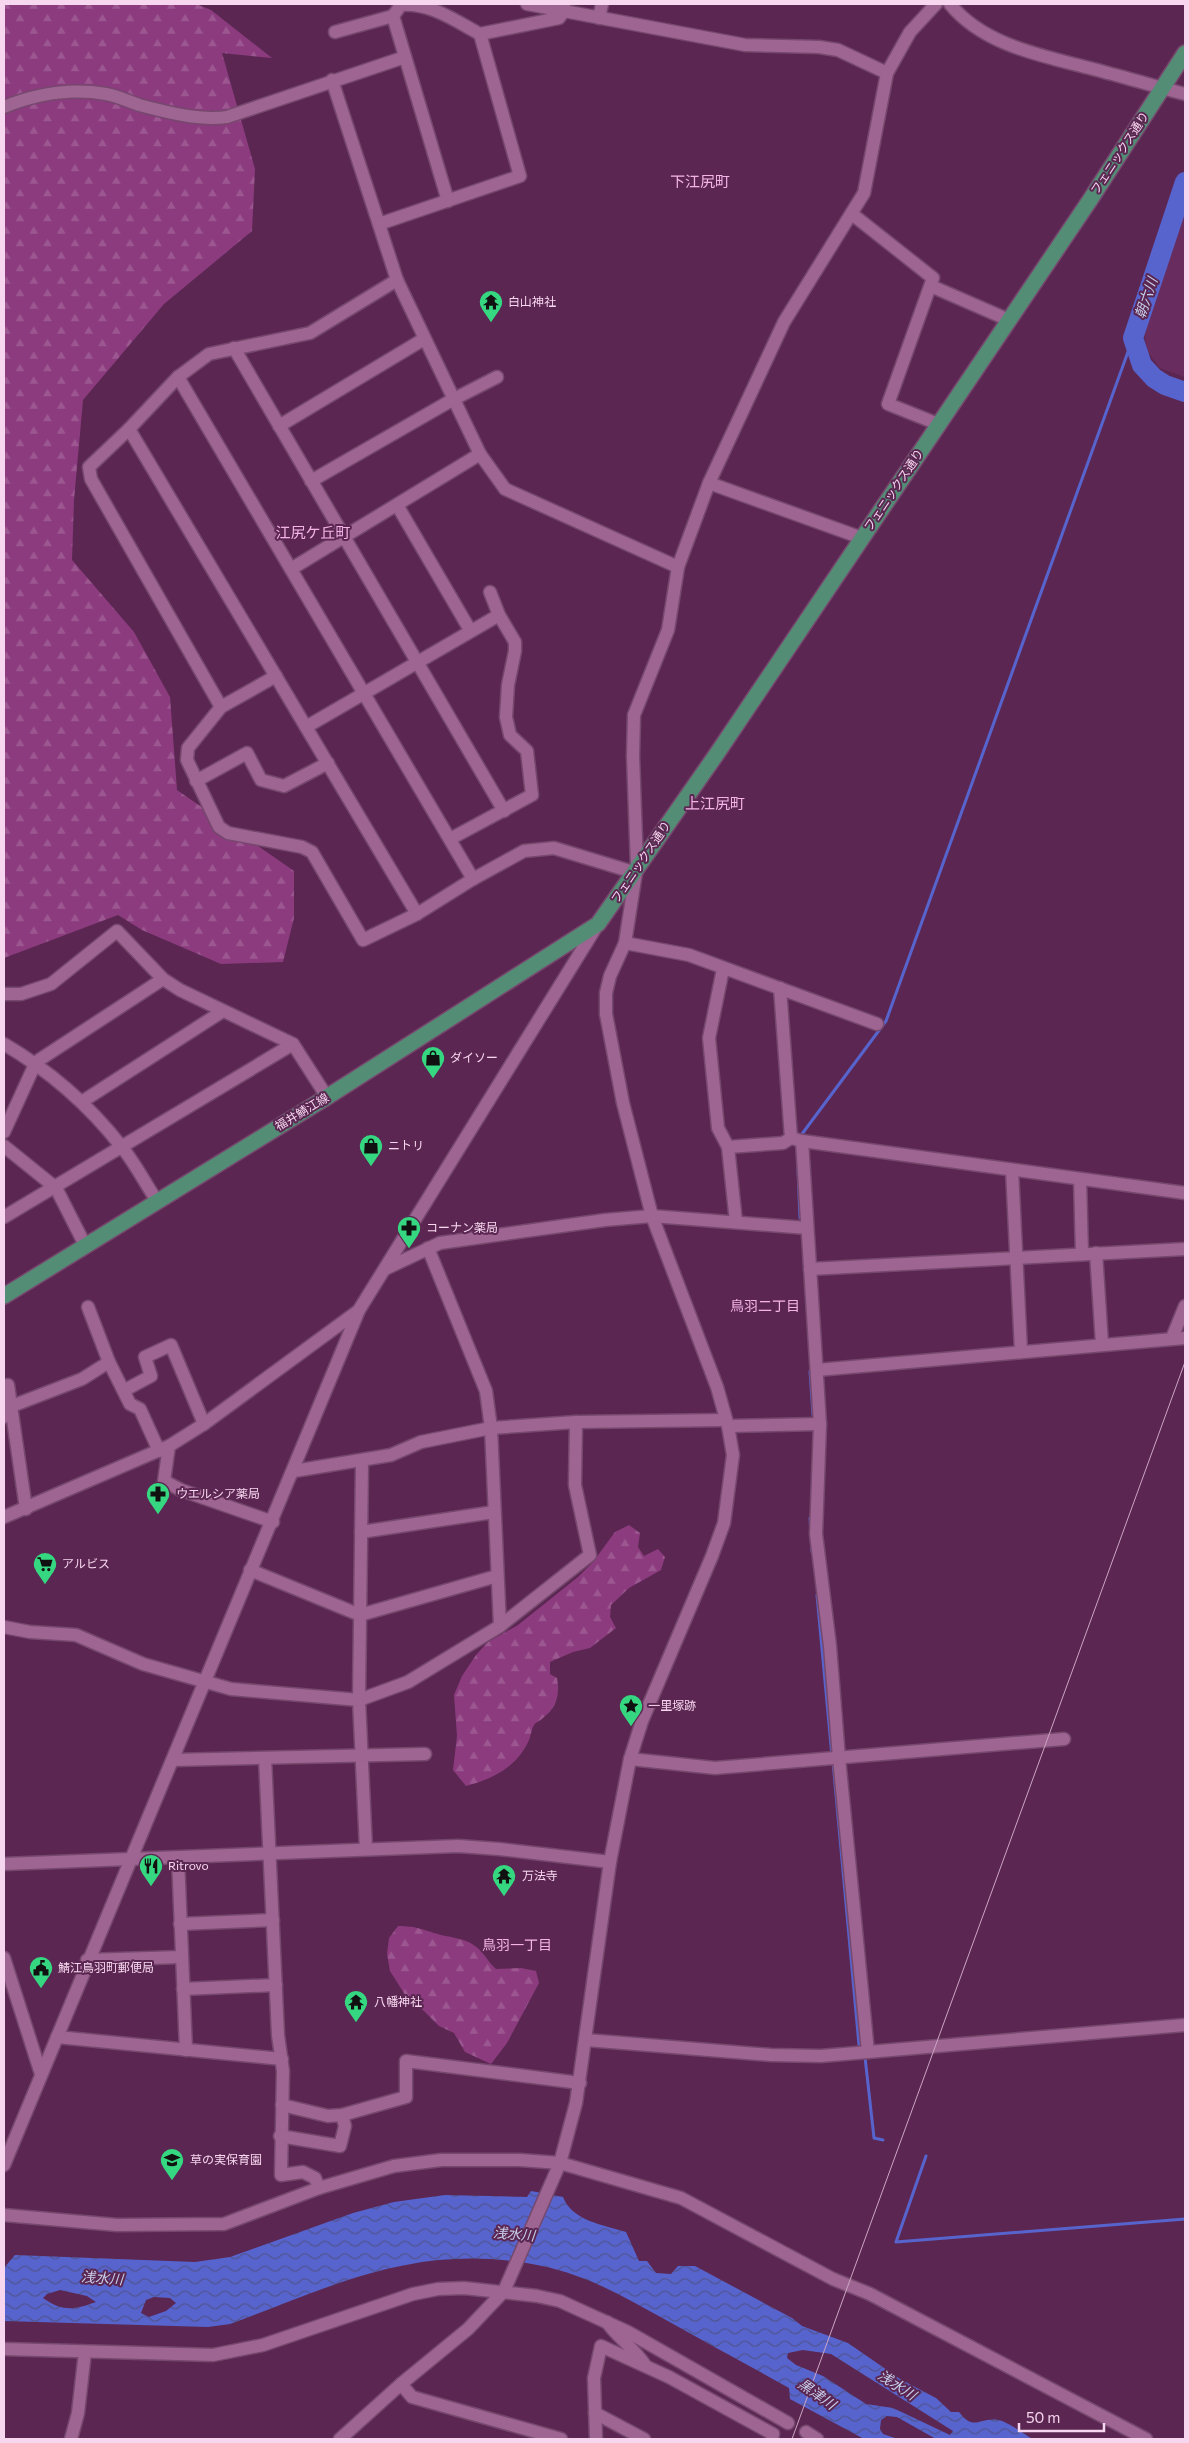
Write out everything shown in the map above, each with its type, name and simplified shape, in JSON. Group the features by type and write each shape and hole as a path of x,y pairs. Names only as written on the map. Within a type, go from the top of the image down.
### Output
{"main road":[{"name":"フェニックス通り","path":"598,924 716,755 1009,320 1185,53"},
{"name":"福井鯖江線","path":"4,1296 327,1097 598,924"}],"street":[{"path":"335,32 393,16 401,5 416,4 440,12 480,34 559,18 564,8"},
{"path":"527,4 564,8 600,18 745,45 838,50 887,73"},
{"path":"600,18 602,4"},
{"path":"340,2439 401,2384 468,2329 504,2291 560,2163 580,2083 610,1862 630,1759 642,1721 712,1556 724,1523 733,1455 727,1423 717,1387 652,1216 623,1103 606,1014 606,992 610,976 625,943 635,869 634,715 668,630 678,568 709,483 784,322 864,193 887,73 910,32 936,4"},
{"path":"950,4 961,17 986,34 1026,51 1185,94"},
{"path":"393,16 448,200"},
{"path":"379,224 520,176 480,34"},
{"path":"4,107 46,93 73,92 107,94 166,111 214,119 227,117 404,57"},
{"path":"332,80 397,280 452,400 480,454 505,489 678,568"},
{"path":"852,214 933,278 888,404 938,424"},
{"path":"221,707 91,479 89,466 129,429 178,377 209,354 310,333 397,280"},
{"path":"931,286 1009,320"},
{"path":"279,426 424,339"},
{"path":"234,348 504,811"},
{"path":"178,377 473,879"},
{"path":"311,481 452,400 497,377"},
{"path":"129,429 417,914"},
{"path":"291,569 480,454"},
{"path":"709,483 862,538"},
{"path":"397,505 470,630"},
{"path":"450,840 532,795 527,751 510,735 506,717 508,685 516,651 515,642 499,614 490,592"},
{"path":"306,727 499,614"},
{"path":"276,676 221,707 188,748 187,760 219,827 228,833 302,847 312,852 363,940 417,914 473,879 524,851 554,848 635,869"},
{"path":"196,781 247,753 261,780 284,786 328,764"},
{"path":"4,2165 87,1960 173,1760 250,1570 273,1522 359,1310 598,924"},
{"path":"4,994 21,994 51,984 117,931 163,979 180,990 293,1044 327,1097"},
{"path":"625,943 689,955 877,1024"},
{"path":"723,968 709,1038 718,1128 728,1147 736,1222"},
{"path":"4,1132 36,1062 163,979"},
{"path":"780,988 807,1228 818,1370 820,1424 816,1534 830,1646 838,1758 868,2052"},
{"path":"82,1101 223,1011"},
{"path":"4,1044 36,1062 82,1101 122,1147 157,1201"},
{"path":"4,1217 56,1188 293,1044"},
{"path":"728,1147 783,1143 797,1140 1185,1193"},
{"path":"4,1146 56,1188 85,1245"},
{"path":"1012,1170 1021,1351"},
{"path":"1080,1179 1082,1254"},
{"path":"384,1269 440,1243 652,1216 807,1228"},
{"path":"428,1248 486,1391 491,1428 500,1626"},
{"path":"810,1269 1185,1249"},
{"path":"1096,1253 1102,1344"},
{"path":"818,1370 1179,1338 1185,1306"},
{"path":"88,1307 109,1362 125,1390 130,1404 140,1409 164,1449 164,1481 181,1490 273,1522"},
{"path":"4,1517 164,1449 204,1424 359,1310"},
{"path":"125,1390 150,1376 145,1357 171,1345 204,1424"},
{"path":"4,1417 8,1415 12,1406 82,1379 109,1362"},
{"path":"8,1385 26,1509"},
{"path":"4,1627 30,1632 76,1635 143,1664 231,1689 359,1700 408,1682 500,1626 590,1554 575,1485 576,1422"},
{"path":"294,1471 391,1456 421,1442 491,1428 576,1422 820,1424"},
{"path":"362,1462 359,1700 366,1849"},
{"path":"361,1532 494,1512"},
{"path":"250,1570 360,1615 497,1576"},
{"path":"630,1759 715,1768 1064,1739"},
{"path":"173,1760 425,1754"},
{"path":"266,1758 276,1985 284,2070 280,2136 281,2175 303,2172 315,2178 320,2188"},
{"path":"4,1864 366,1849 474,1847 610,1862"},
{"path":"178,1858 186,2050"},
{"path":"180,1924 273,1920"},
{"path":"87,1960 181,1956"},
{"path":"4,1958 41,2074"},
{"path":"183,1989 276,1985"},
{"path":"586,2040 771,2055 821,2056 1185,2025"},
{"path":"57,2037 282,2060"},
{"path":"282,2105 328,2116 342,2115 406,2097 406,2061 580,2083"},
{"path":"280,2136 340,2146 345,2126 342,2115"},
{"path":"4,2215 117,2225 224,2224 320,2188 394,2166 441,2160 520,2160 560,2163 681,2198 834,2279 887,2303 1146,2439"},
{"path":"4,2349 189,2356 230,2353 263,2345 413,2294 438,2289 464,2288 504,2291 547,2297 605,2320 788,2423"},
{"path":"605,2320 616,2335 637,2353 646,2366"},
{"path":"596,2439 594,2378 601,2346 646,2366 773,2434 772,2439"},
{"path":"71,2439 78,2412 85,2352"},
{"path":"401,2384 412,2397 518,2433 561,2439"},
{"path":"595,2413 644,2439"},
{"path":"806,2432 817,2439"}],"shaded area":[{"path":"1185,213 1185,377 1160,368 1147,351 1145,338 1147,323"}],"green space":[{"path":"4,4 196,4 211,10 272,58 222,53 255,169 252,231 164,304 83,400 74,500 72,560 134,632 170,697 177,790 294,871 294,918 283,962 221,964 142,930 118,915 4,958"},
{"path":"629,1525 640,1533 638,1547 644,1556 658,1549 665,1557 661,1570 629,1588 611,1605 610,1617 616,1628 590,1648 573,1652 550,1662 550,1674 557,1678 558,1690 552,1710 534,1725 524,1749 511,1765 486,1780 466,1786 453,1770 457,1736 454,1695 462,1676 476,1655 488,1642 518,1625 578,1577 593,1562 615,1532"},
{"path":"398,1926 415,1928 467,1941 478,1948 496,1969 521,1968 536,1971 539,1983 507,2043 491,2064 465,2052 454,2033 439,2026 407,1998 390,1971 387,1954 389,1938"}],"water":[{"path":"531,2191 563,2197 567,2205 581,2217 626,2232 639,2261 647,2261 656,2273 671,2274 678,2266 695,2266 792,2318 802,2326 848,2343 900,2379 936,2398 951,2412 959,2412 964,2418 973,2423 992,2420 1002,2421 1033,2439 936,2439 897,2417 887,2416 881,2420 880,2429 883,2434 898,2439 864,2439 790,2399 789,2388 598,2284 554,2269 512,2261 448,2259 406,2265 339,2283 230,2324 208,2327 4,2321 4,2268 15,2255 195,2262 230,2257 353,2213 394,2202 445,2195 527,2197","holes":["60,2290 87,2296 96,2302 81,2307 63,2308 43,2298 47,2294","154,2297 170,2298 176,2303 166,2311 149,2317 141,2313 146,2300","803,2350 831,2354 953,2431 950,2435 893,2408 866,2404 823,2376 796,2365 787,2358 788,2353"]}],"waterway":[{"name":"朝六川","path":"1185,182 1133,338 1142,365 1154,378 1165,385 1185,392"},
{"path":"799,1138 886,1021 1133,338"},
{"path":"797,1146 800,1218"},
{"path":"810,1371 813,1415"},
{"path":"810,1518 812,1552"},
{"path":"817,1595 832,1756"},
{"path":"833,1762 859,2045"},
{"path":"865,2057 874,2138 883,2140"},
{"path":"926,2156 896,2242 1185,2219"}],"tram line":[{"path":"792,2439 1185,1362"}],"place":[{"name":"白山神社","path":"491,323"},
{"name":"ダイソー","path":"433,1079"},
{"name":"ニトリ","path":"371,1167"},
{"name":"コーナン薬局","path":"409,1249"},
{"name":"ウエルシア薬局","path":"158,1515"},
{"name":"アルビス","path":"45,1585"},
{"name":"一里塚跡","path":"631,1727"},
{"name":"Ritrovo","path":"151,1887"},
{"name":"万法寺","path":"504,1897"},
{"name":"鯖江鳥羽町郵便局","path":"41,1989"},
{"name":"八幡神社","path":"356,2023"},
{"name":"草の実保育園","path":"172,2181"}],"district":[{"name":"下江尻町","path":"700,182"},
{"name":"江尻ケ丘町","path":"313,533"},
{"name":"上江尻町","path":"715,804"},
{"name":"鳥羽二丁目","path":"765,1306"},
{"name":"鳥羽一丁目","path":"517,1945"}],"water label":[{"name":"浅水川","path":"514,2234"},
{"name":"浅水川","path":"102,2278"},
{"name":"浅水川","path":"897,2385"},
{"name":"黒津川","path":"817,2394"}]}
